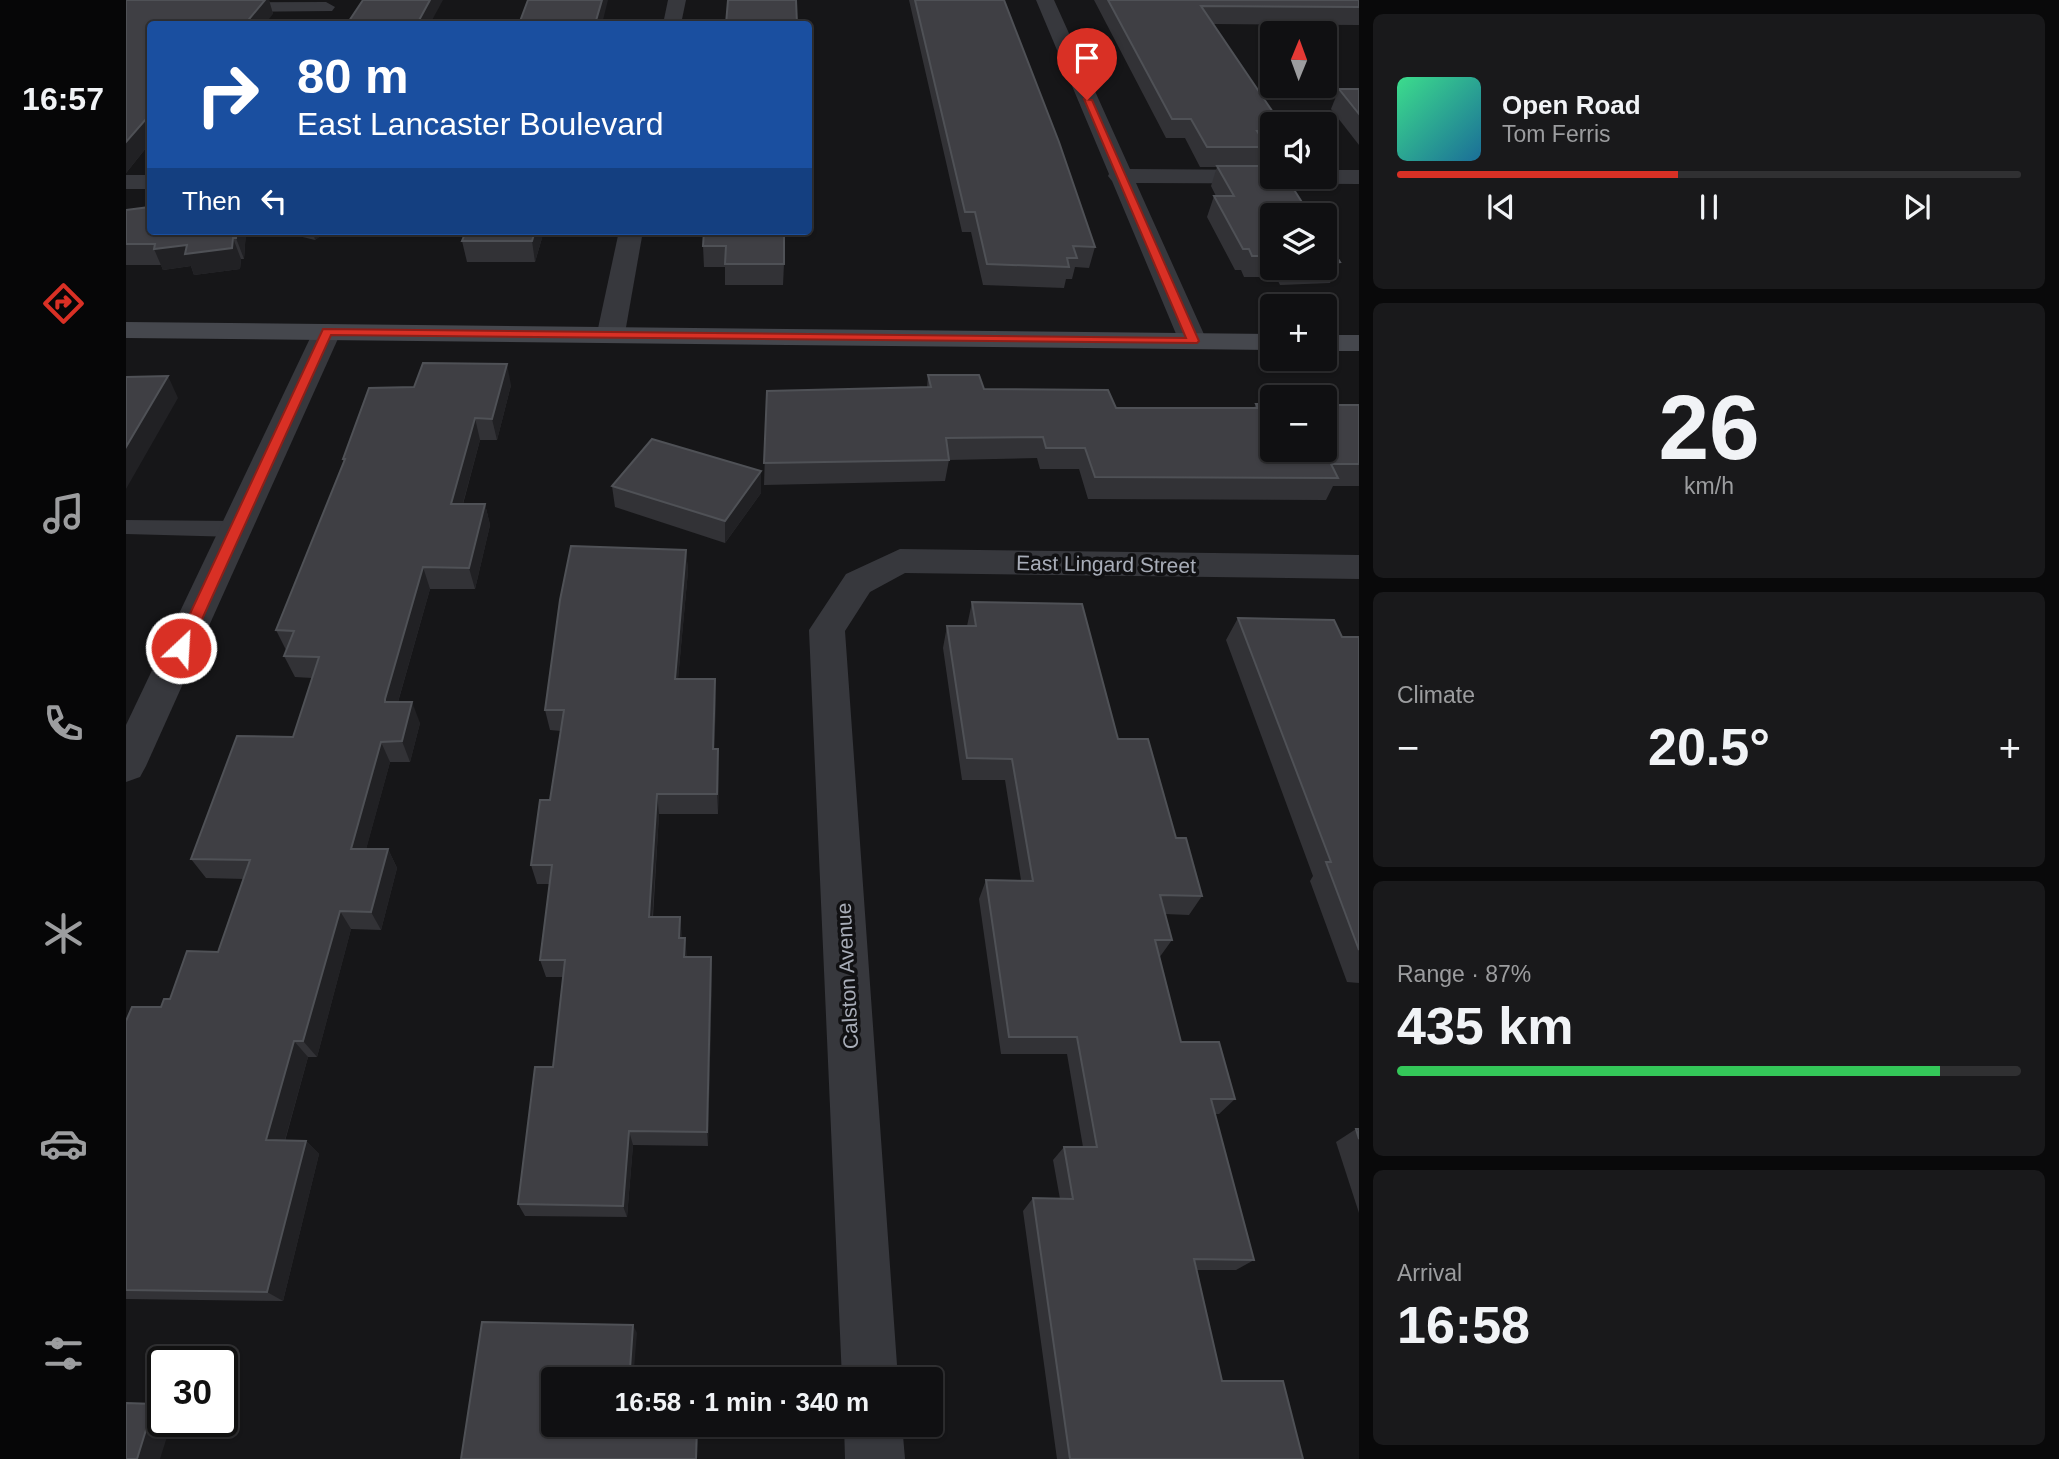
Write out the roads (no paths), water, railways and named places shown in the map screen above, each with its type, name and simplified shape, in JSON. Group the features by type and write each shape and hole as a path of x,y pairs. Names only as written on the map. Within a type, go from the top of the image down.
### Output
{"main road":[{"path":"126,330 1260,342"},
{"path":"1337,343 1359,343"}],"street":[{"path":"673,21 677,0"},
{"path":"1045,0 1119,176 1193,341"},
{"path":"126,8 329,3"},
{"path":"315,21 329,3"},
{"path":"1119,176 1359,177"},
{"path":"126,183 147,183"},
{"path":"611,333 630,235"},
{"path":"126,766 327,332"},
{"name":"East Lingard Street","path":"858,583 900,561 1359,567"},
{"name":"Calston Avenue","path":"858,583 827,631 869,1367"},
{"path":"874,1437 875,1459"}],"lane":[{"path":"126,527 237,529"}]}
